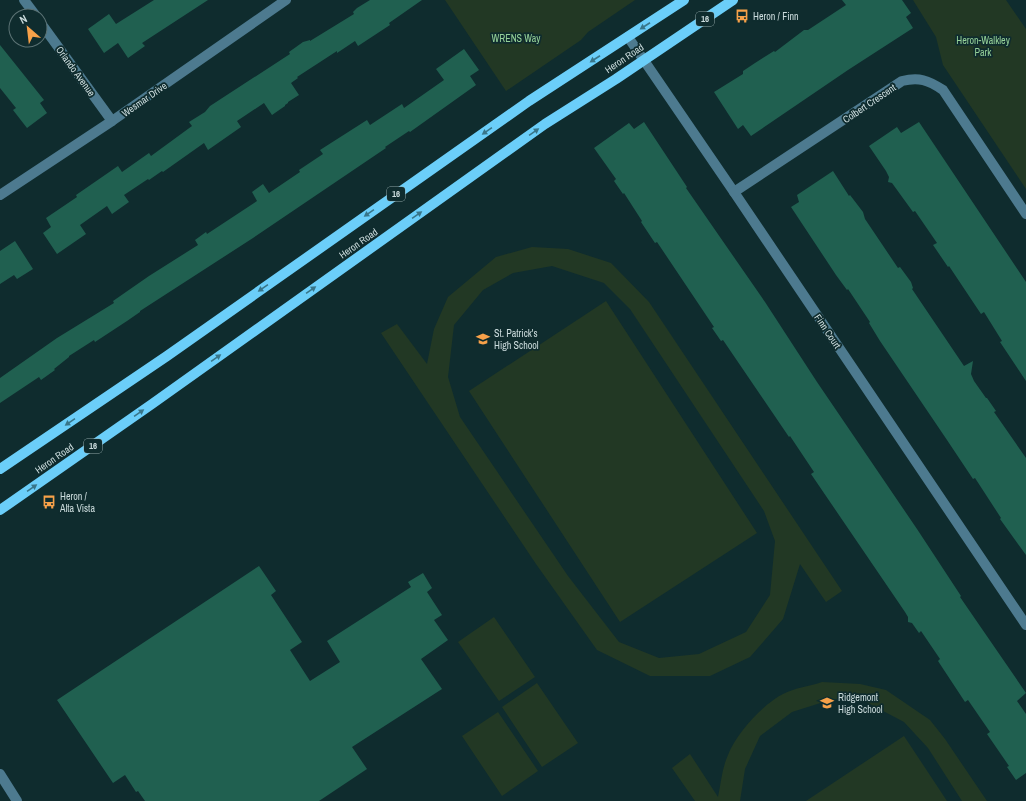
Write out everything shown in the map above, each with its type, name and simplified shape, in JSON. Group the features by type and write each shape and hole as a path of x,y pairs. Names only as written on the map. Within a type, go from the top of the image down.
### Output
{"main road":[{"name":"Heron Road","path":"0,468 167,356 529,101 684,0"},
{"name":"Heron Road","path":"0,510 152,404 545,124 644,60 732,0"}],"street":[{"name":"Wesmar Drive","path":"0,195 112,121 286,0"},
{"name":"Orlando Avenue","path":"48,33 112,121"},
{"name":"Finn Court","path":"628,37 1026,625"},
{"name":"Colbert Crescent","path":"734,192 902,81 913,78 930,81 943,90 1026,214"},
{"path":"0,774 17,801"}],"green space":[{"name":"WRENS Way","path":"445,0 635,0 588,32 581,40 506,91"},
{"name":"Heron-Walkley Park","path":"913,0 1006,0 1026,29 1026,189 943,65 936,37"},
{"path":"532,247 568,249 611,263 649,302 842,591 826,602 800,564 783,619 750,657 710,676 650,676 597,650 536,564 381,333 397,324 427,364 434,329 448,297 496,257","holes":["552,266 604,283 630,309 764,511 775,541 770,595 746,632 699,654 659,658 619,642 568,576 460,417 448,377 454,325 483,290 513,273"]},
{"path":"606,301 757,533 620,622 469,391"},
{"path":"494,617 535,677 499,701 458,642"},
{"path":"822,682 860,684 886,690 930,720 945,739 987,801 962,801 928,748 904,722 866,702 833,699 792,712 760,736 745,769 740,801 695,801 672,768 690,754 718,797 723,770 728,755 737,738 751,720 767,705 783,694"},
{"path":"537,683 578,743 542,767 502,707"},
{"path":"498,712 538,771 502,796 462,736"},
{"path":"904,736 947,801 806,801"}],"building":[{"path":"154,0 208,0 142,43 145,46 128,58 118,43 104,53 88,29 109,14 116,24"},
{"path":"370,0 422,0 389,23 390,25 358,46 355,41 297,77 298,78 291,83 299,95 272,115 264,103 237,121 241,127 208,150 204,143 163,172 162,171 149,180 148,179 124,195 129,202 112,214 107,206 80,225 86,234 57,254 43,233 51,227 46,218 118,166 122,172 149,153 151,156 192,126 189,122 205,112 210,106 290,54 289,52 303,42 310,41 354,14 353,12 357,8"},
{"path":"842,0 902,0 911,13 906,17 913,28 751,136 743,125 738,129 714,92 743,74 743,71 755,63 774,51 775,52 804,30 808,30 846,5"},
{"path":"0,45 44,100 40,103 47,113 27,128 13,110 16,108 0,88"},
{"path":"464,49 479,70 470,76 476,85 410,132 409,131 385,147 386,148 253,238 95,342 94,340 69,356 54,369 55,370 41,380 39,377 0,403 0,378 57,338 114,303 113,301 149,276 198,245 195,240 206,232 207,234 257,201 252,192 263,184 269,193 323,154 320,150 367,120 370,125 402,104 404,108 444,80 436,69"},
{"path":"644,122 687,187 686,188 765,302 817,382 917,529 961,596 960,597 1026,693 1017,701 1026,714 1026,773 1016,780 1007,767 1009,766 987,734 990,732 968,700 965,702 938,661 940,659 921,631 919,633 912,623 908,622 908,617 905,612 811,474 814,472 723,340 721,341 712,328 714,327 657,242 655,243 624,193 623,194 614,181 616,179 594,148 629,123 634,129"},
{"path":"919,122 1026,282 1026,381 1000,342 1002,341 984,312 981,314 933,245 937,243 915,211 913,212 892,183 888,182 889,177 886,171 869,146 897,127 901,133"},
{"path":"833,171 849,196 850,195 863,212 865,219 898,268 900,267 911,282 912,289 964,366 973,361 971,374 974,381 996,411 994,412 1026,458 1026,555 1000,519 1001,518 975,478 973,479 880,341 869,323 870,322 848,289 847,290 836,275 791,207 799,202 797,195"},
{"path":"15,241 33,269 17,279 14,275 0,284 0,251"},
{"path":"259,566 276,591 271,595 302,642 290,650 310,681 340,662 327,641 411,587 408,582 423,573 432,588 427,592 442,615 434,620 448,640 421,659 442,689 352,747 367,769 319,801 145,801 138,791 136,792 125,775 113,783 57,700"}],"place":[{"name":"Heron / Finn","path":"742,16"},
{"name":"St. Patrick's High School","path":"483,339"},
{"name":"Heron / Alta Vista","path":"49,502"},
{"name":"Ridgemont High School","path":"827,703"}]}
